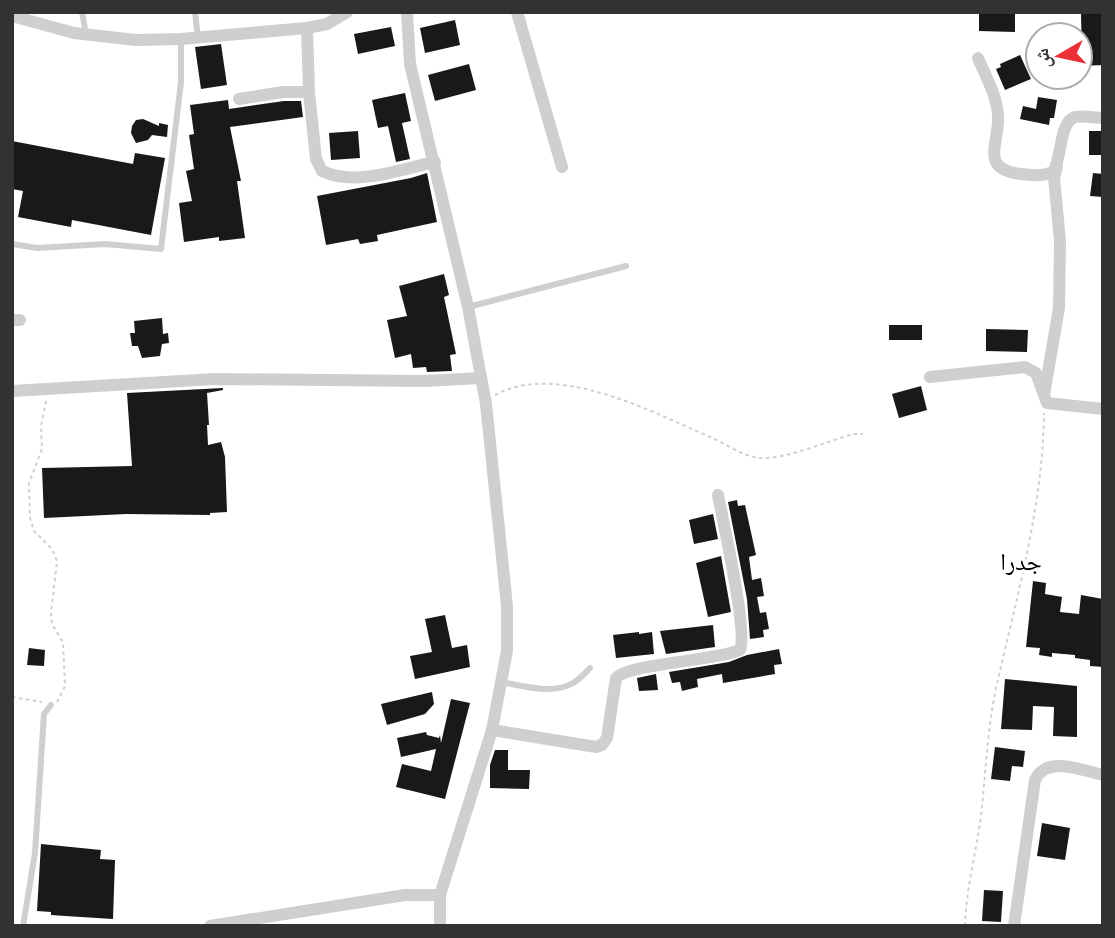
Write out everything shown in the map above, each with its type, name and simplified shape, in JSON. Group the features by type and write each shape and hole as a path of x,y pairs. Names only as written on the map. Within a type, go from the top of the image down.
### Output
{"street":[{"path":"12,16 74,33 136,40 198,38 307,28 327,24 347,12"},
{"path":"407,12 410,64 468,307 486,404 507,606 507,651 492,730 440,895 440,926"},
{"path":"517,12 562,167"},
{"path":"307,28 309,92 316,159 322,171 347,176 378,175 435,162"},
{"path":"978,58 998,114 994,156 997,165 1007,172 1044,176 1053,172 1058,164"},
{"path":"239,99 283,92 309,92"},
{"path":"1044,395 1059,308 1060,241 1054,178 1064,131 1071,119 1077,117 1103,118"},
{"path":"930,377 1026,367 1036,373 1047,403 1103,409"},
{"path":"12,391 215,379 424,381 481,378"},
{"path":"492,730 596,747 602,745 607,738 616,678 621,672 706,659 740,650 743,642 738,605 718,495"},
{"path":"1014,926 1038,773 1044,768 1058,766 1103,775"},
{"path":"210,926 405,895 440,895"}],"lane":[{"path":"82,12 86,34"},
{"path":"195,12 198,38"},
{"path":"12,244 37,248 104,244 161,249 181,82 181,39"},
{"path":"468,307 626,266"},
{"path":"501,682 556,689 573,683 590,668"},
{"path":"23,926 35,853 44,714 51,705"}],"path":[{"path":"486,404 498,393 524,384 542,383 583,389 609,396 758,458 778,456 853,434 863,434"},
{"path":"12,697 51,705 60,699 65,686 63,642 52,624 51,614 57,561 52,549 38,537 31,526 29,483 42,449 41,426 49,389"},
{"path":"965,926 966,897 976,853 993,708 1037,502 1044,430 1044,395"}],"building":[{"path":"979,12 1015,12 1015,32 979,31"},
{"path":"1081,12 1103,12 1103,65 1094,65 1094,21 1081,21"},
{"path":"455,20 460,45 425,53 420,28"},
{"path":"391,27 395,46 358,54 354,34"},
{"path":"221,44 227,85 201,89 195,47"},
{"path":"1020,55 1024,64 1024,82 1005,90 996,69 1001,67 1000,64"},
{"path":"469,64 476,90 435,101 428,75"},
{"path":"405,93 411,121 402,123 410,159 396,162 388,126 378,128 372,100"},
{"path":"1038,97 1057,100 1054,118 1050,118 1049,125 1020,119 1023,106 1036,109"},
{"path":"228,100 229,109 301,101 303,117 230,127 241,181 237,181 245,238 219,241 219,237 184,242 179,203 192,201 186,171 194,169 189,135 194,134 190,105"},
{"path":"143,119 159,126 159,123 168,125 167,137 152,135 148,140 136,143 131,133 132,126 136,120"},
{"path":"358,131 360,158 331,160 329,133"},
{"path":"1089,131 1103,131 1103,155 1089,155"},
{"path":"12,141 133,164 135,153 165,158 151,235 72,220 71,227 18,217 23,191 12,189"},
{"path":"427,173 437,222 377,235 378,241 360,244 358,239 326,245 317,196"},
{"path":"1093,173 1103,174 1103,197 1090,196"},
{"path":"444,274 449,295 444,297 456,354 450,355 452,371 427,372 426,367 413,368 411,354 395,358 387,320 407,316 399,286"},
{"path":"162,318 163,334 168,333 169,343 162,344 160,356 142,358 138,346 132,346 130,333 135,333 134,321"},
{"path":"889,325 922,325 922,340 889,340"},
{"path":"986,329 1028,330 1027,352 986,351"},
{"path":"921,386 927,410 899,418 892,394"},
{"path":"223,388 207,393 207,425 208,445 221,442 225,457 227,512 210,515 126,514 44,518 42,468 132,466 127,393"},
{"path":"737,500 738,506 745,505 756,555 749,557 752,580 761,578 764,596 757,597 760,613 766,612 769,629 763,630 764,637 750,639 747,599 728,502"},
{"path":"713,514 718,539 694,544 689,520"},
{"path":"721,556 731,612 708,617 696,563"},
{"path":"1033,581 1046,583 1045,594 1062,597 1060,612 1079,614 1081,595 1103,599 1103,667 1090,666 1090,660 1075,658 1075,655 1039,655 1040,648 1026,647"},
{"path":"445,615 452,648 467,645 470,667 415,679 410,656 432,652 425,619"},
{"path":"713,625 715,647 666,654 660,631"},
{"path":"652,632 654,654 616,658 613,635"},
{"path":"29,648 45,650 44,666 27,665"},
{"path":"779,649 782,664 774,665 775,674 723,683 722,674 697,679 698,687 682,691 680,682 672,683 669,672 729,662 747,655"},
{"path":"656,674 658,690 639,691 637,678"},
{"path":"1005,679 1077,686 1077,737 1053,736 1054,707 1033,706 1032,730 1001,729"},
{"path":"432,692 434,704 425,714 387,725 381,704"},
{"path":"451,699 470,703 445,799 396,787 402,764 431,771 436,749 401,757 397,738 426,732 427,735 439,738 440,735 441,743"},
{"path":"995,747 1025,751 1023,767 1012,766 1010,781 991,779"},
{"path":"495,750 508,750 508,770 530,770 529,789 490,788 490,765"},
{"path":"1042,823 1070,828 1065,860 1037,856"},
{"path":"41,844 101,850 100,859 115,860 113,919 51,915 51,912 37,911"},
{"path":"984,890 1003,891 1001,922 982,921"}],"district":[{"name":"جدرا","path":"1021,562"}]}
